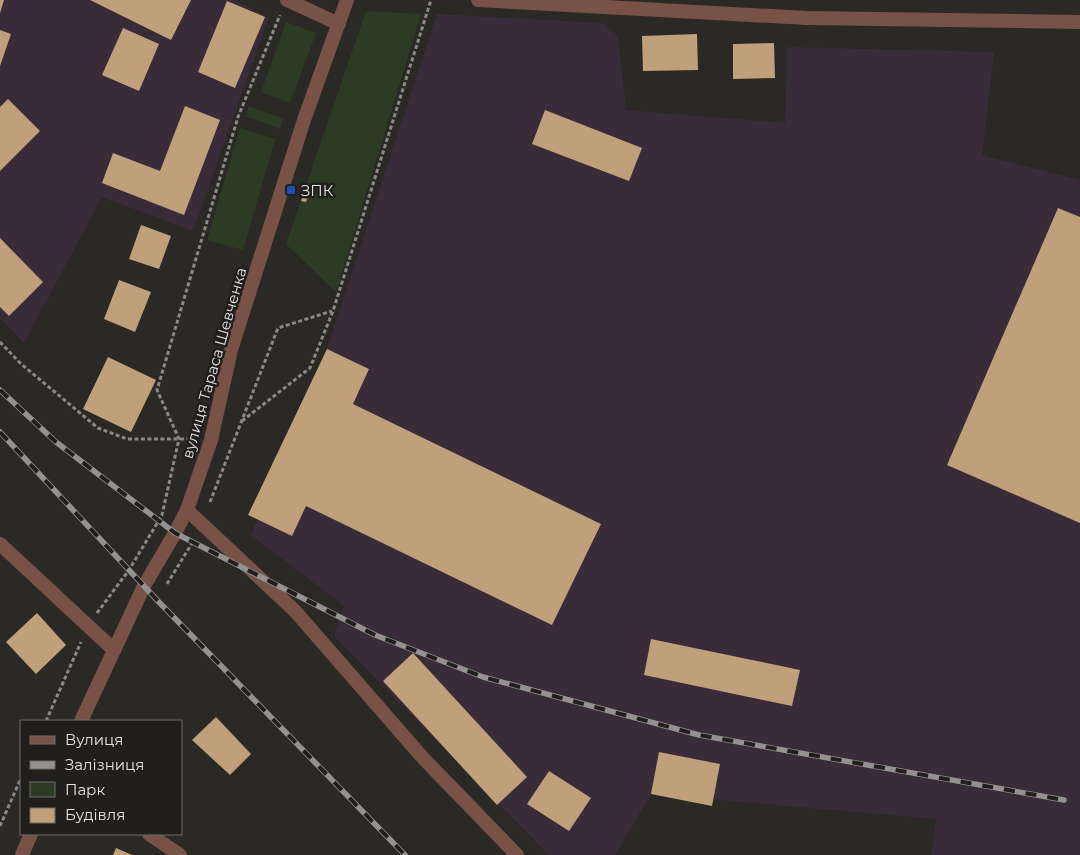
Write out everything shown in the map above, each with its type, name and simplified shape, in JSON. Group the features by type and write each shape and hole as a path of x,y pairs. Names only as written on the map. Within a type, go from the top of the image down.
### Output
{"street":[{"name":"вулиця Тараса Шевченка","path":"81,720 144,586 186,510 211,440 231,350 304,120 347,0"},
{"path":"478,0 807,18 1080,22"},
{"path":"284,4 339,24"},
{"path":"186,510 295,611 423,758 517,855"},
{"path":"0,544 114,650"},
{"path":"22,855 31,835"},
{"path":"150,835 180,855"}],"path":[{"path":"242,421 310,368 333,311 431,0"},
{"path":"46,720 88,626 129,570 162,515 179,439 157,390 238,118 284,4"},
{"path":"162,592 193,543 278,328 333,311"},
{"path":"0,342 20,363 98,428 127,439 211,440"},
{"path":"0,826 20,780"}],"shaded area":[{"path":"0,0 234,0 269,17 193,231 102,197 24,343 0,318"},
{"path":"437,14 603,23 618,36 626,110 785,123 787,47 994,52 982,155 1080,180 1080,855 931,855 936,819 651,794 615,855 549,855 334,636 344,606 251,535 327,349"}],"green space":[{"path":"366,11 421,14 336,292 286,244"},
{"path":"286,22 316,33 290,103 261,92"},
{"path":"249,106 283,119 280,129 246,116"},
{"path":"240,128 275,139 243,250 207,240"}],"building":[{"path":"0,0 4,0 0,13"},
{"path":"90,0 191,0 171,40"},
{"path":"227,1 265,17 235,88 198,72"},
{"path":"123,28 159,44 139,91 102,75"},
{"path":"0,30 11,34 0,66"},
{"path":"697,34 698,70 643,71 642,36"},
{"path":"774,43 775,78 733,79 733,44"},
{"path":"8,99 40,131 0,171 0,107"},
{"path":"185,106 220,120 184,215 102,183 113,153 160,171"},
{"path":"545,110 642,148 629,181 532,144"},
{"path":"306,187 311,189 306,202 301,201"},
{"path":"1058,208 1080,217 1080,523 947,465"},
{"path":"141,225 171,236 159,269 129,259"},
{"path":"0,238 43,282 9,316 0,307"},
{"path":"119,280 151,292 135,332 104,319"},
{"path":"327,349 369,369 353,404 601,524 552,625 306,506 292,536 248,515"},
{"path":"108,357 156,380 131,432 83,409"},
{"path":"37,613 66,645 36,674 6,642"},
{"path":"651,639 800,670 792,706 644,675"},
{"path":"413,653 527,777 497,805 383,681"},
{"path":"216,717 251,754 230,775 192,740"},
{"path":"659,752 720,764 712,806 651,794"},
{"path":"549,771 591,798 569,831 527,804"},
{"path":"116,848 132,855 113,855"}],"railway":[{"path":"0,390 56,442 175,533 375,635 483,677 699,735 1064,800"},
{"path":"0,432 157,600 405,855"}],"place":[{"name":"ЗПК","path":"291,190"}]}
